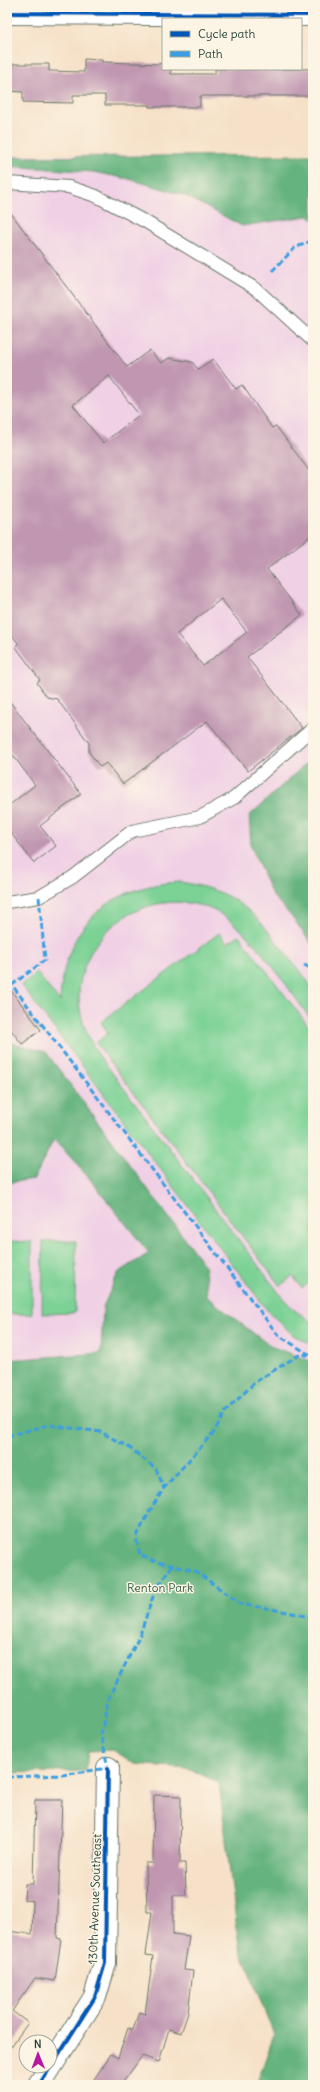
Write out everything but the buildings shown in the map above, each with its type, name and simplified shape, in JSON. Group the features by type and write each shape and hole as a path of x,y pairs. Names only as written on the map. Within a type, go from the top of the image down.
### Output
{"street":[{"path":"7,13 304,12"},
{"name":"130th Avenue Southeast","path":"40,2085 95,1997 105,1962 108,1768"}],"lane":[{"path":"7,183 69,187 96,196 146,222 256,289 313,341"},
{"path":"7,902 39,897 73,877 132,831 200,817 234,798 313,728"}],"shaded area":[{"path":"7,155 313,156 313,1391 7,1392"}],"green space":[{"path":"313,155 313,220 308,216 242,226 184,195 129,179 93,172 7,166 7,157"},
{"path":"313,757 313,946 291,916 272,895 251,846 249,816"},
{"path":"180,882 217,891 231,898 255,916 310,985 314,996 313,1022 267,959 239,929 225,917 211,909 188,903 166,903 144,908 124,917 107,931 93,948 84,969 79,992 81,1016 98,1054 283,1298 293,1309 313,1323 313,1345 293,1335 267,1310 21,985 37,973 60,1002 63,976 70,953 80,933 93,916 110,902 130,892 154,885"},
{"path":"219,933 227,943 239,935 313,1032 313,1281 302,1288 293,1276 280,1286 96,1043 108,1033 101,1022"},
{"name":"Renton Park","path":"7,1039 9,1042 46,1052 205,1266 207,1297 270,1346 313,1362 313,2085 256,2085 274,2035 239,1946 219,1783 188,1768 135,1764 113,1750 88,1751 86,1771 7,1773 7,1360 101,1353 103,1307 118,1273 149,1253 89,1178 54,1139 34,1179 7,1183"},
{"path":"7,1241 32,1242 32,1314 7,1314"},
{"path":"43,1241 76,1241 75,1313 42,1314"}],"marked path":[{"path":"272,271 295,248 313,240"},
{"path":"39,897 45,960 12,985 278,1335 310,1355"},
{"path":"304,965 313,969"},
{"path":"309,1355 299,1355 255,1382 225,1412 214,1432 164,1488 148,1514 136,1538 140,1555 153,1561 195,1571 241,1604 313,1618"},
{"path":"7,1436 48,1425 101,1432 130,1448 156,1469 164,1488"},
{"path":"7,1777 62,1775 108,1768 101,1735 108,1699 139,1637 155,1591 172,1566"}],"cycle path":[{"path":"7,13 313,15"},
{"path":"39,2085 95,1997 105,1963 108,1768"}]}
